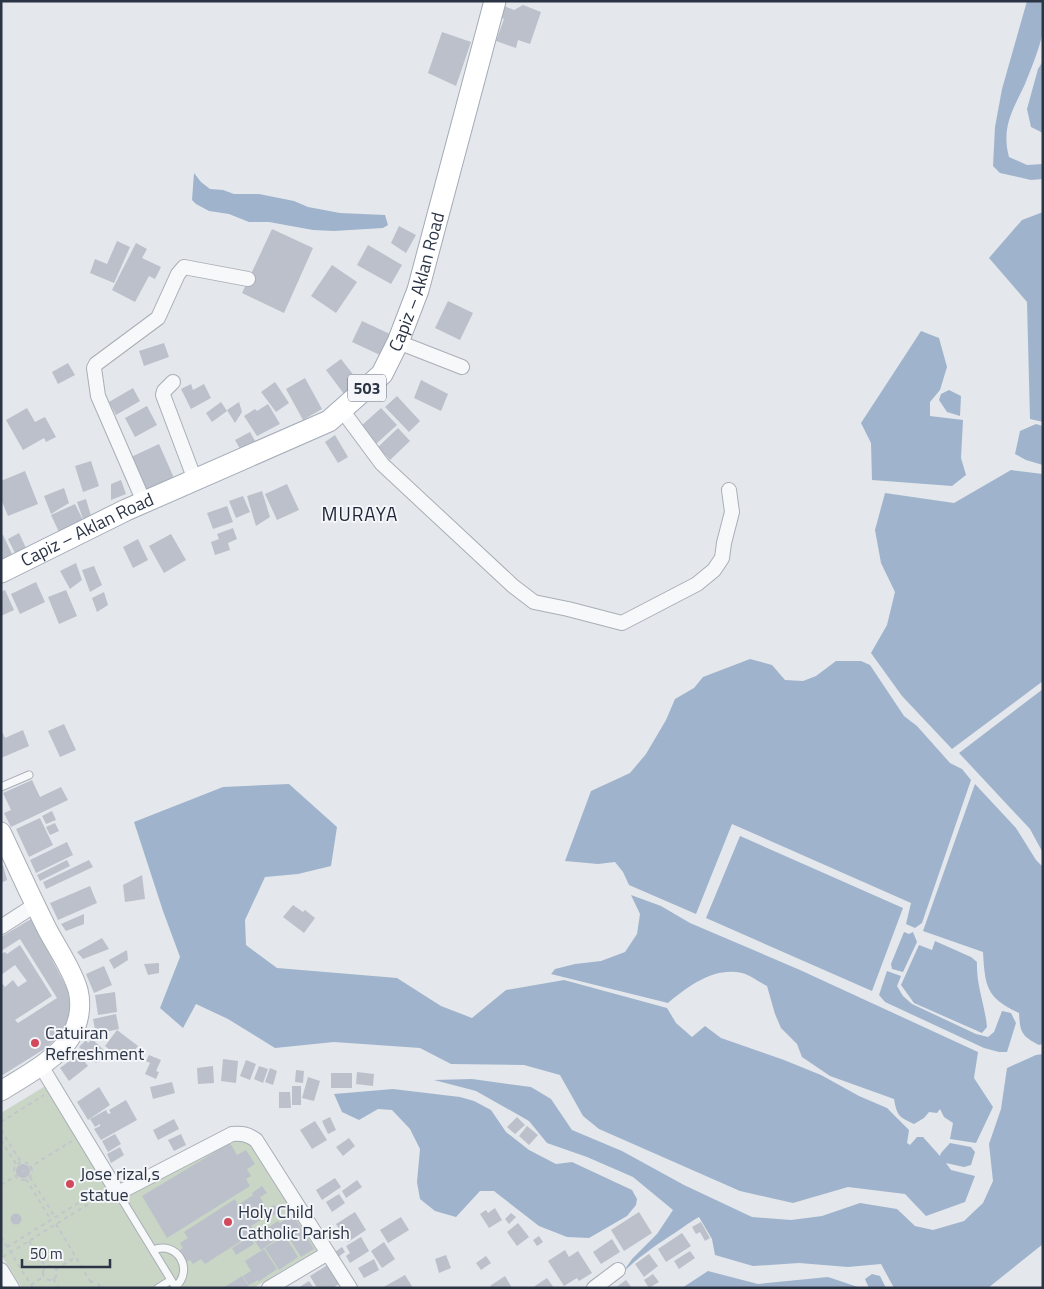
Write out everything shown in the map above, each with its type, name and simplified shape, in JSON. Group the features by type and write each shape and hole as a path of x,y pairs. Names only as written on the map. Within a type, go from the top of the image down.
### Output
{"main road":[{"name":"Capiz – Aklan Road","path":"1,572 144,502 328,420 382,374 398,342 418,290 495,1"},
{"path":"1,832 35,905 74,980 80,1001 78,1022 69,1040 61,1050 41,1066 1,1091"}],"street":[{"path":"144,502 98,396 94,368 96,364 158,318 178,274 184,267 248,279"},
{"path":"398,342 462,367"},
{"path":"173,382 164,391 163,395 195,480"},
{"path":"342,410 382,464 513,586 534,602 622,623 697,584 714,570 722,558 732,512 729,490"},
{"path":"1,927 35,905"},
{"path":"41,1066 112,1189 232,1134 249,1135 256,1140 350,1288"},
{"path":"269,1288 328,1252"},
{"path":"1,1270 12,1288"},
{"path":"594,1288 618,1270"}],"lane":[{"path":"1,787 29,775"},
{"path":"112,1189 174,1285"},
{"path":"153,1250 167,1248 173,1250 180,1256 184,1265 184,1274 181,1281 174,1285 158,1288"}],"path":[{"path":"1,1122 47,1094"},
{"path":"1,1130 20,1162"},
{"path":"1,1185 82,1135"},
{"path":"1,1140 16,1164"},
{"path":"20,1162 26,1162 31,1166 32,1172 26,1179 21,1180 15,1176 13,1171 16,1164 20,1162"},
{"path":"30,1176 55,1217"},
{"path":"26,1179 51,1220"},
{"path":"8,1247 55,1217 112,1189"},
{"path":"1,1258 112,1189"},
{"path":"56,1224 90,1281 90,1288"},
{"path":"1,1237 32,1286 44,1277"},
{"path":"29,1241 46,1267"},
{"path":"56,1269 76,1257"},
{"path":"46,1267 52,1266 56,1269"},
{"path":"44,1277 43,1270 46,1267"},
{"path":"56,1269 54,1279 59,1288"},
{"path":"44,1277 49,1280 54,1279"},
{"path":"90,1281 98,1284 101,1288"}],"green space":[{"path":"47,1085 119,1201 239,1139 249,1142 317,1250 253,1288 22,1288 1,1255 1,1113"}],"water":[{"path":"1027,1 1043,1 1043,32 1025,84 1009,119 1006,137 1009,157 1027,165 1043,164 1043,179 1031,180 1000,173 993,166 995,127 1002,89"},
{"path":"1043,61 1043,133 1031,127 1027,109 1038,69"},
{"path":"194,173 210,189 223,190 234,194 259,194 340,213 385,215 388,225 383,228 334,231 313,230 269,222 249,222 229,214 209,211 196,204 192,200"},
{"path":"1043,212 1043,422 1030,419 1027,302 989,258 1022,220"},
{"path":"921,331 939,338 947,367 940,390 930,402 930,416 963,420 961,458 966,475 952,486 872,480 871,443 861,423"},
{"path":"949,390 961,396 960,416 947,412 939,400 941,394"},
{"path":"1036,424 1043,426 1043,465 1026,460 1015,454 1020,431"},
{"path":"1011,470 1043,474 1043,681 952,749 902,696 871,653 887,625 895,592 881,563 875,530 885,493 954,503"},
{"path":"750,659 772,665 785,680 803,681 816,676 836,661 861,661 870,665 904,716 917,726 950,763 962,769 971,780 922,923 915,928 906,924 911,903 732,824 696,914 629,885 623,872 615,862 598,864 565,861 591,791 630,773 646,754 666,720 675,699 694,688 703,677"},
{"path":"1043,689 1043,853 1030,829 959,753"},
{"path":"289,784 337,827 331,866 298,874 265,877 245,920 246,945 277,968 397,978 441,1006 472,1018 506,990 564,980 667,1008 676,1023 692,1037 705,1026 721,1038 821,1075 859,1096 887,1108 909,1130 907,1143 910,1145 917,1137 923,1137 940,1156 950,1143 971,1147 975,1152 971,1165 964,1167 946,1163 951,1170 975,1176 965,1202 926,1216 905,1194 848,1187 793,1203 740,1191 599,1129 583,1116 560,1075 524,1065 451,1064 420,1048 334,1042 275,1048 228,1019 196,1004 183,1028 160,1008 180,957 134,822 223,787"},
{"path":"975,784 1016,828 1036,860 1043,867 1043,1044 1039,1045 1025,1036 1021,1030 1019,1013 1000,1002 989,990 983,952 923,931"},
{"path":"740,836 903,908 872,991 706,918"},
{"path":"631,895 661,906 690,923 800,970 978,1052 974,1078 993,1107 976,1143 950,1139 953,1123 944,1117 940,1109 937,1113 929,1112 924,1118 914,1124 905,1120 900,1115 896,1109 894,1099 830,1076 802,1057 797,1044 781,1028 767,986 745,974 731,972 711,975 693,984 668,1003 551,974 555,969 601,961 625,952 637,934 640,914"},
{"path":"904,932 909,934 913,932 917,942 903,972 892,969 891,964"},
{"path":"935,941 971,957 977,962 978,979 987,1027 982,1033 914,1003 901,985 919,945 932,950"},
{"path":"887,971 901,976 897,986 903,996 912,1004 976,1034 988,1037 994,1032 1002,1011 1011,1013 1016,1023 1007,1052 984,1048 885,1002 879,995"},
{"path":"1043,1054 1043,1244 988,1288 894,1288 881,1264 848,1267 799,1263 753,1266 715,1255 712,1239 699,1217 634,1262 623,1272 632,1259 657,1234 673,1210 633,1177 587,1157 547,1143 529,1121 476,1091 434,1080 472,1079 531,1087 551,1099 572,1130 622,1151 684,1185 752,1217 791,1220 822,1216 860,1203 897,1209 915,1226 933,1230 964,1221 983,1203 993,1181 989,1144 1001,1109 1007,1068 1036,1055"},
{"path":"393,1089 460,1097 474,1101 491,1110 506,1132 529,1150 556,1164 572,1162 632,1190 637,1199 636,1205 627,1216 589,1238 567,1237 539,1226 494,1191 480,1191 456,1217 435,1211 420,1199 417,1182 420,1149 410,1129 392,1110 378,1109 359,1120 342,1112 334,1094"},
{"path":"708,1271 758,1284 828,1277 861,1288 682,1288"},
{"path":"872,1274 880,1276 886,1288 869,1288 865,1279"}],"building":[{"path":"523,5 541,12 530,44 518,40 516,48 496,41 504,19 500,17 504,6 514,10"},
{"path":"442,32 471,42 456,86 428,73"},
{"path":"399,226 416,235 406,253 391,243"},
{"path":"272,229 313,248 284,313 242,293"},
{"path":"117,241 130,247 114,283 90,273 95,259 107,264"},
{"path":"136,243 147,249 142,258 161,267 155,279 149,276 135,302 112,290"},
{"path":"368,245 402,265 391,284 357,265"},
{"path":"332,265 357,282 336,313 311,296"},
{"path":"448,301 473,313 460,340 435,328"},
{"path":"362,321 390,334 382,356 352,342"},
{"path":"164,343 169,357 144,366 139,351"},
{"path":"341,359 359,382 344,394 326,370"},
{"path":"68,363 75,375 58,384 52,372"},
{"path":"305,378 322,409 303,420 286,389"},
{"path":"421,380 448,394 441,411 414,398"},
{"path":"275,382 289,403 276,412 261,392"},
{"path":"191,384 193,390 204,384 211,398 191,409 181,389"},
{"path":"133,388 140,401 116,415 109,402"},
{"path":"397,396 420,421 409,432 385,407"},
{"path":"221,402 227,411 212,422 206,413"},
{"path":"239,402 242,412 235,423 227,410"},
{"path":"268,404 280,424 257,436 244,416"},
{"path":"147,406 157,425 135,437 125,418"},
{"path":"27,408 35,422 45,417 56,437 46,442 44,438 23,450 6,420"},
{"path":"381,408 397,425 376,444 360,427"},
{"path":"398,428 410,441 390,460 378,447"},
{"path":"250,432 258,446 243,454 235,440"},
{"path":"335,435 348,457 338,463 325,442"},
{"path":"159,444 174,478 145,491 129,458"},
{"path":"91,461 99,486 83,492 75,466"},
{"path":"25,471 38,504 8,516 1,499 1,481"},
{"path":"121,480 126,494 111,500 111,484"},
{"path":"287,484 299,510 277,520 265,494"},
{"path":"64,488 69,503 51,514 44,496"},
{"path":"262,491 270,517 256,526 247,496"},
{"path":"243,496 250,512 236,518 229,501"},
{"path":"86,499 91,516 83,519 77,502"},
{"path":"75,504 83,520 59,532 51,515"},
{"path":"227,506 233,522 213,529 207,513"},
{"path":"233,528 237,539 228,543 230,550 215,555 211,542 219,539 217,534"},
{"path":"19,533 26,548 15,553 8,539"},
{"path":"171,534 186,560 164,573 149,546"},
{"path":"3,535 12,554 1,560 1,536"},
{"path":"138,539 148,560 133,568 123,547"},
{"path":"76,563 82,580 70,589 60,571"},
{"path":"94,566 102,585 90,592 82,570"},
{"path":"36,582 45,602 20,614 11,594"},
{"path":"5,590 14,610 1,616 1,592"},
{"path":"66,590 77,616 59,624 48,597"},
{"path":"104,592 108,605 97,612 92,598"},
{"path":"64,724 76,750 60,757 48,731"},
{"path":"1,729 5,738 23,730 29,746 1,758"},
{"path":"32,780 40,797 61,787 68,800 11,827 4,813 11,810 3,793"},
{"path":"52,811 56,820 46,824 42,816"},
{"path":"40,818 53,845 29,857 16,829"},
{"path":"55,823 59,831 50,835 46,827"},
{"path":"67,842 73,855 36,873 30,860"},
{"path":"67,860 70,866 40,881 37,875"},
{"path":"89,860 93,867 46,889 43,882"},
{"path":"1,865 3,865 7,880 1,883"},
{"path":"142,875 145,899 125,902 123,885"},
{"path":"90,886 97,903 58,920 50,903"},
{"path":"293,905 303,912 305,910 315,918 304,933 283,917"},
{"path":"84,914 84,924 66,931 61,924"},
{"path":"31,919 71,996 72,1018 62,1033 46,1048 1,1076 1,982 5,987 13,980 18,987 27,981 15,965 1,975 1,954 5,952 7,954 20,945 52,996 15,1020 18,1023 57,998 20,939 1,951 1,937"},
{"path":"102,938 109,949 83,959 77,952"},
{"path":"127,950 128,960 114,969 109,960"},
{"path":"159,963 159,973 148,975 144,964"},
{"path":"104,966 112,985 94,993 86,974"},
{"path":"115,992 117,1012 98,1015 95,995"},
{"path":"116,1014 119,1029 96,1034 93,1019"},
{"path":"117,1030 138,1046 125,1062 105,1046"},
{"path":"92,1039 106,1052 96,1063 79,1047 86,1040 88,1043"},
{"path":"79,1054 88,1066 69,1081 60,1068"},
{"path":"149,1055 161,1060 156,1071 159,1072 156,1079 145,1074 150,1063 146,1061"},
{"path":"223,1059 238,1061 236,1083 221,1081"},
{"path":"246,1060 256,1064 250,1080 240,1076"},
{"path":"213,1066 214,1083 198,1084 197,1068"},
{"path":"259,1066 268,1069 263,1083 254,1079"},
{"path":"270,1068 277,1071 273,1085 265,1082"},
{"path":"296,1070 304,1071 303,1083 295,1082"},
{"path":"357,1072 374,1074 373,1086 356,1084"},
{"path":"331,1073 352,1073 352,1088 331,1088"},
{"path":"308,1077 320,1081 314,1101 302,1098"},
{"path":"172,1082 175,1093 153,1099 150,1087"},
{"path":"292,1086 301,1086 301,1105 292,1105"},
{"path":"99,1087 110,1105 88,1120 77,1102"},
{"path":"279,1092 290,1092 291,1108 279,1108"},
{"path":"126,1100 137,1120 101,1140 94,1129 100,1126 100,1124 95,1127 90,1119 106,1110 108,1114 111,1113 109,1110"},
{"path":"330,1117 336,1130 328,1134 322,1121"},
{"path":"517,1117 525,1125 515,1134 507,1127"},
{"path":"174,1119 179,1129 158,1140 153,1130"},
{"path":"315,1121 327,1140 312,1149 300,1130"},
{"path":"527,1126 538,1135 529,1145 519,1136"},
{"path":"115,1134 121,1144 108,1152 102,1141"},
{"path":"181,1134 186,1145 174,1151 168,1140"},
{"path":"349,1138 355,1146 343,1156 336,1147"},
{"path":"230,1143 237,1155 246,1150 255,1164 247,1169 251,1176 246,1179 250,1186 167,1238 142,1196"},
{"path":"120,1147 124,1155 111,1163 107,1154"},
{"path":"20,1164 26,1164 30,1171 26,1178 20,1178 16,1174 16,1168"},
{"path":"335,1178 341,1187 322,1200 316,1190"},
{"path":"68,1179 72,1179 75,1184 74,1188 68,1189 65,1186 65,1182"},
{"path":"357,1180 362,1187 346,1198 342,1191"},
{"name":"Holy Child Catholic Parish","path":"262,1186 267,1193 260,1197 267,1209 274,1205 279,1212 269,1218 267,1216 251,1226 255,1232 205,1264 201,1259 193,1264 190,1260 186,1262 178,1251 183,1248 180,1243 188,1238 184,1232 235,1199 238,1205"},
{"path":"339,1194 345,1203 332,1212 326,1202"},
{"path":"495,1208 502,1220 489,1228 480,1214 486,1210 488,1213"},
{"path":"355,1212 366,1230 348,1242 336,1224"},
{"path":"639,1212 652,1233 624,1251 611,1230"},
{"path":"511,1213 516,1217 509,1224 505,1219"},
{"path":"14,1214 18,1214 21,1219 20,1223 14,1224 11,1221 11,1217"},
{"path":"293,1215 314,1249 301,1257 284,1230 273,1237 267,1228"},
{"path":"401,1217 409,1230 388,1243 380,1230"},
{"path":"701,1222 710,1238 705,1241 700,1232 696,1234 692,1227"},
{"path":"518,1223 529,1237 517,1246 507,1232"},
{"path":"266,1229 274,1241 261,1250 253,1238"},
{"path":"682,1233 691,1246 666,1262 658,1249"},
{"path":"285,1236 298,1257 279,1270 265,1248"},
{"path":"539,1236 543,1242 537,1246 533,1240"},
{"path":"250,1237 254,1244 236,1255 232,1248"},
{"path":"361,1237 369,1251 350,1263 346,1256 350,1253 346,1246"},
{"path":"612,1239 620,1252 601,1264 593,1252"},
{"path":"384,1242 395,1259 382,1268 371,1251"},
{"path":"342,1247 345,1252 338,1257 335,1252"},
{"path":"264,1249 277,1269 258,1282 258,1280 249,1285 243,1276 251,1271 245,1261"},
{"path":"565,1250 569,1257 578,1251 592,1273 579,1281 577,1278 564,1286 548,1261"},
{"path":"690,1251 695,1258 679,1269 674,1261"},
{"path":"649,1254 658,1266 644,1277 635,1264"},
{"path":"446,1255 451,1268 439,1273 435,1259"},
{"path":"486,1256 491,1263 481,1270 476,1263"},
{"path":"374,1259 379,1270 364,1278 358,1268"},
{"path":"329,1264 340,1283 333,1288 317,1288 310,1276"},
{"path":"653,1274 659,1282 649,1288 644,1280"},
{"path":"405,1275 413,1288 382,1288"},
{"path":"242,1276 249,1286 247,1288 223,1288"},
{"path":"505,1276 512,1288 492,1288 490,1286"},
{"path":"547,1278 554,1288 532,1288"},
{"path":"626,1280 632,1288 615,1288"},
{"path":"309,1281 314,1288 298,1288"}],"place":[{"name":"Catuiran Refreshment","path":"35,1043"},
{"name":"Jose rizal,s statue","path":"70,1184"},
{"name":"Holy Child Catholic Parish","path":"228,1222"}],"district":[{"name":"MURAYA","path":"360,514"}]}
